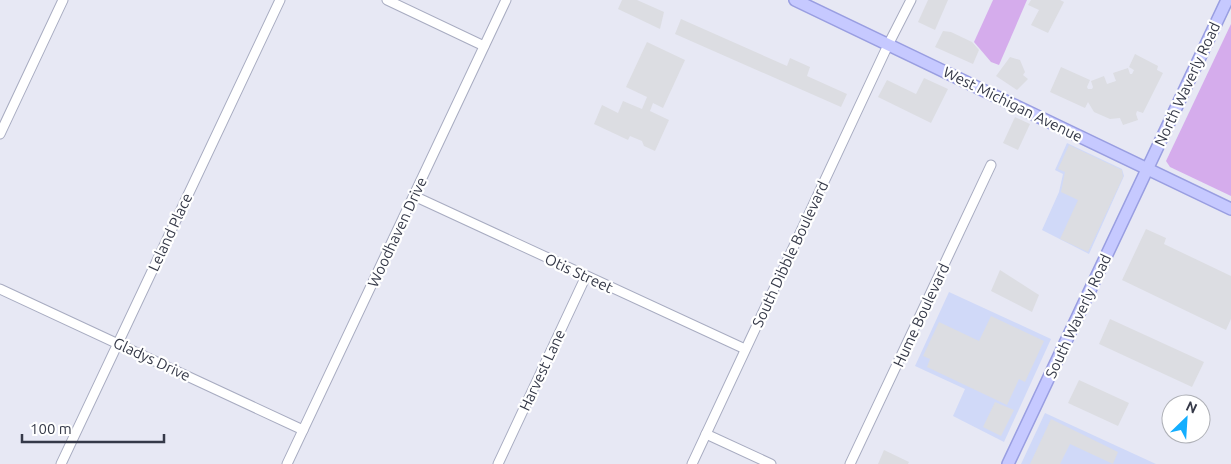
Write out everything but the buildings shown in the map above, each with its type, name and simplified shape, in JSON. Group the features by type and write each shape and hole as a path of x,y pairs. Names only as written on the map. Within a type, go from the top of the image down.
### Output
{"main road":[{"name":"West Michigan Avenue","path":"795,0 1231,209"},
{"name":"North Waverly Road","path":"1147,169 1227,0"},
{"name":"South Waverly Road","path":"1008,464 1147,169"}],"street":[{"path":"0,134 63,0"},
{"name":"Leland Place","path":"61,464 280,0"},
{"path":"387,0 484,46"},
{"name":"Woodhaven Drive","path":"287,464 506,0"},
{"name":"South Dibble Boulevard","path":"692,464 888,45 911,0"},
{"name":"Hume Boulevard","path":"850,464 991,165"},
{"name":"Otis Street","path":"414,196 745,349"},
{"name":"Harvest Lane","path":"498,464 586,276"},
{"name":"Gladys Drive","path":"0,289 304,430"},
{"path":"706,434 771,464"}],"shaded area":[{"path":"622,0 637,0 664,12 660,29 618,9"},
{"path":"928,0 948,0 935,30 918,22"},
{"path":"993,0 1027,0 999,65 991,62 974,42"},
{"path":"1031,0 1060,0 1064,2 1048,33 1031,25 1039,10 1028,5"},
{"path":"681,19 787,66 790,58 810,67 807,76 847,94 841,107 675,34"},
{"path":"1231,24 1231,196 1170,167 1166,161"},
{"path":"943,31 951,32 972,42 979,50 973,64 935,47"},
{"path":"647,42 685,60 663,108 653,103 650,111 669,120 655,151 644,146 642,141 630,136 628,140 594,124 602,105 618,113 623,101 642,109 647,97 626,87"},
{"path":"1135,54 1158,66 1157,70 1163,73 1143,113 1137,111 1138,120 1123,125 1120,118 1110,119 1094,112 1088,102 1085,108 1050,92 1061,67 1090,80 1087,87 1092,89 1091,81 1104,76 1107,84 1116,81 1113,73 1128,68 1130,74 1132,74 1134,70 1129,67"},
{"path":"1010,57 1020,60 1025,72 1023,75 1028,79 1017,90 996,76"},
{"path":"924,78 948,89 931,123 878,97 887,80 916,94"},
{"path":"1015,117 1030,124 1018,150 1003,143"},
{"path":"1067,143 1122,169 1124,176 1089,254 1042,230 1059,192 1063,174 1055,170"},
{"path":"1069,145 1122,170 1123,177 1088,252 1060,239 1078,200 1061,192 1065,172 1058,169"},
{"path":"1146,229 1166,238 1164,244 1231,276 1231,319 1226,330 1122,280"},
{"path":"1000,270 1039,295 1032,312 991,291"},
{"path":"949,292 1051,339 1004,442 953,416 965,389 915,366"},
{"path":"991,316 1044,341 1025,382 1019,379 1007,405 927,367 930,359 923,356 939,322 979,341"},
{"path":"1110,319 1204,362 1192,387 1099,344"},
{"path":"1079,380 1129,403 1118,426 1068,403"},
{"path":"995,402 1014,410 1001,436 983,427"},
{"path":"1045,413 1156,464 1021,464"},
{"path":"1051,419 1118,452 1113,464 1070,444 1060,464 1030,464"},
{"path":"884,450 909,462 908,464 878,464"}]}
